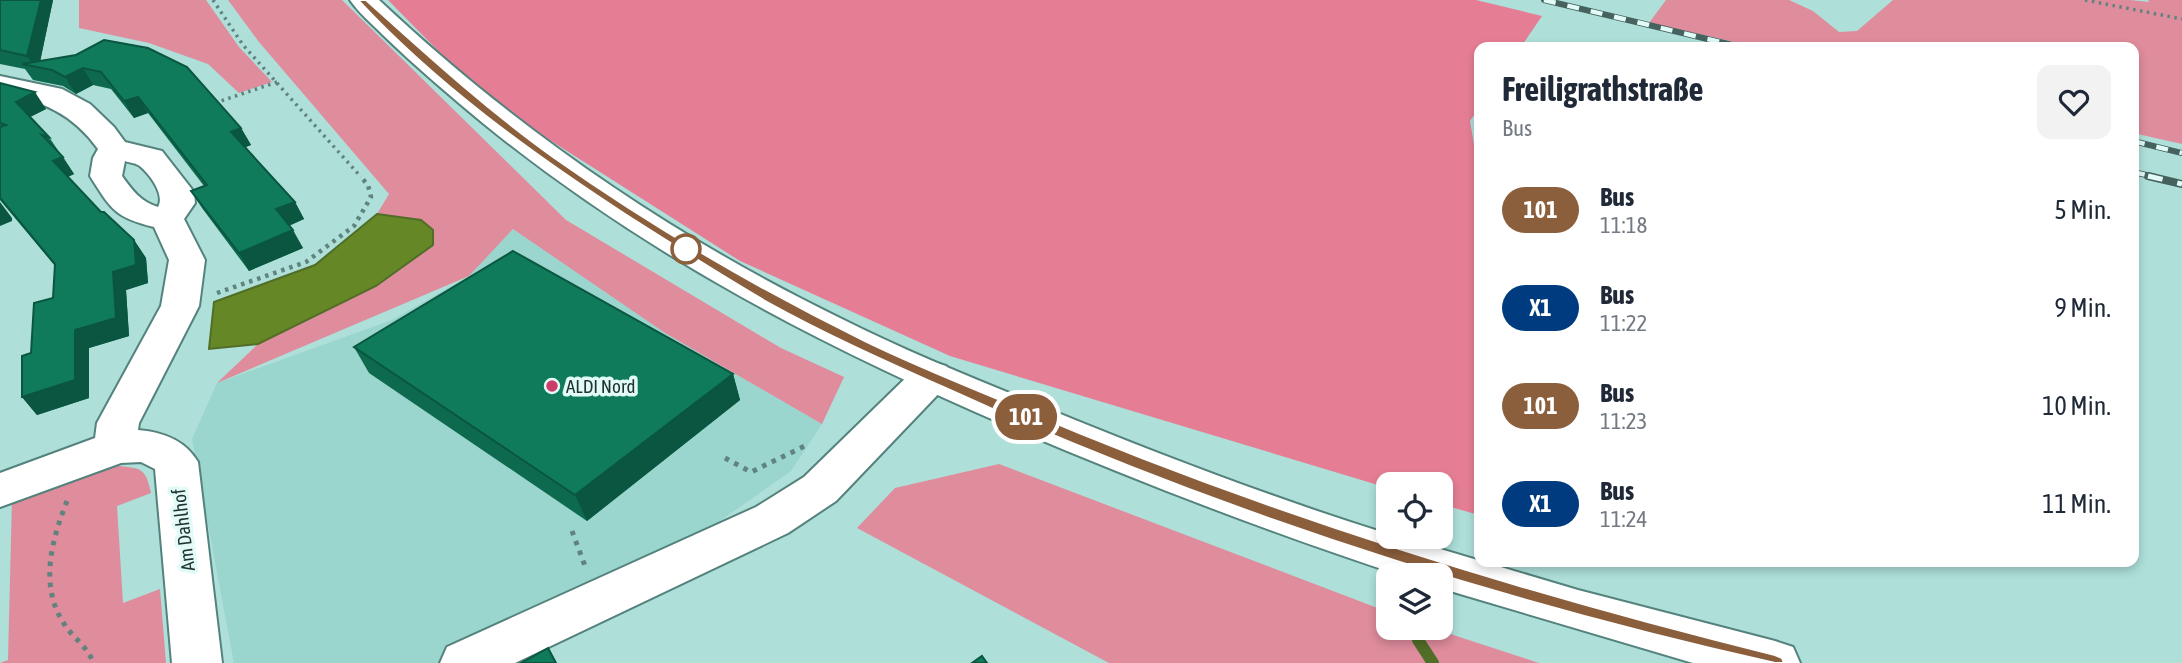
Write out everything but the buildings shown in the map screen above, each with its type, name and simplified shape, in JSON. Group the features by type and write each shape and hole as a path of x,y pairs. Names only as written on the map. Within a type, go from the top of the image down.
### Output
{"street":[{"path":"363,0 410,46 489,114 548,158 655,229 822,326 1083,442 1252,507 1430,566 1775,663"},
{"path":"0,85 46,93 71,103 88,115 114,149 151,158 177,192 178,203 167,219"},
{"path":"114,149 109,158 106,176 129,209 143,215 167,219"},
{"path":"100,454 180,306 187,260 167,219"},
{"path":"465,663 772,520 820,489 932,376"},
{"name":"Am Dahlhof","path":"0,490 100,454 150,448 169,454 176,462 197,663"}],"path":[{"path":"180,306 306,262 354,226 371,197 368,184 243,45 213,0"},
{"path":"2085,0 2182,19"},
{"path":"212,104 277,82"},
{"path":"725,458 751,472 795,453 811,442"},
{"path":"93,663 59,616 49,587 50,558 56,527 100,454"},
{"path":"572,531 584,563"}],"shaded area":[{"path":"79,0 206,0 239,47 272,82 239,93 208,64 149,43 79,28"},
{"path":"228,0 342,0 566,220 781,348 844,377 822,424 665,333 513,229 469,276 217,383 258,344 376,286 421,220 377,214 389,194 259,42"},
{"path":"388,0 1476,0 1542,16 1524,42 1474,42 1474,115 1470,121 1474,145 1474,514 1453,508 1453,472 1376,472 1376,484 950,356 740,261 537,132 454,67"},
{"path":"1666,0 1789,0 1813,11 1839,32 1857,31 1893,0 2182,0 2182,144 2139,134 2139,42 1734,42 1649,23"},
{"path":"377,214 421,220 433,230 433,245 376,286 258,344 209,349 214,302 315,265"},
{"path":"513,229 665,333 822,424 791,471 650,570 441,663 234,663 192,439 217,383 392,320 469,276"},
{"path":"999,464 1376,607 1376,640 1453,640 1453,635 1539,663 1109,663 857,528 895,488"},
{"path":"118,466 142,471 151,493 117,506 123,603 160,589 166,663 0,663 8,660 12,499"}],"waterway":[{"path":"1418,640 1433,663"}],"railway":[{"path":"1544,0 1720,42"},
{"path":"2139,142 2182,153"},
{"path":"2139,173 2155,177"},
{"path":"2148,176 2182,184"}],"bus line":[{"name":"101","path":"363,0 436,69 489,114 548,158 701,258 863,346 1083,442 1252,507 1430,566 1775,663"}],"place":[{"name":"ALDI Nord","path":"552,386"}]}
